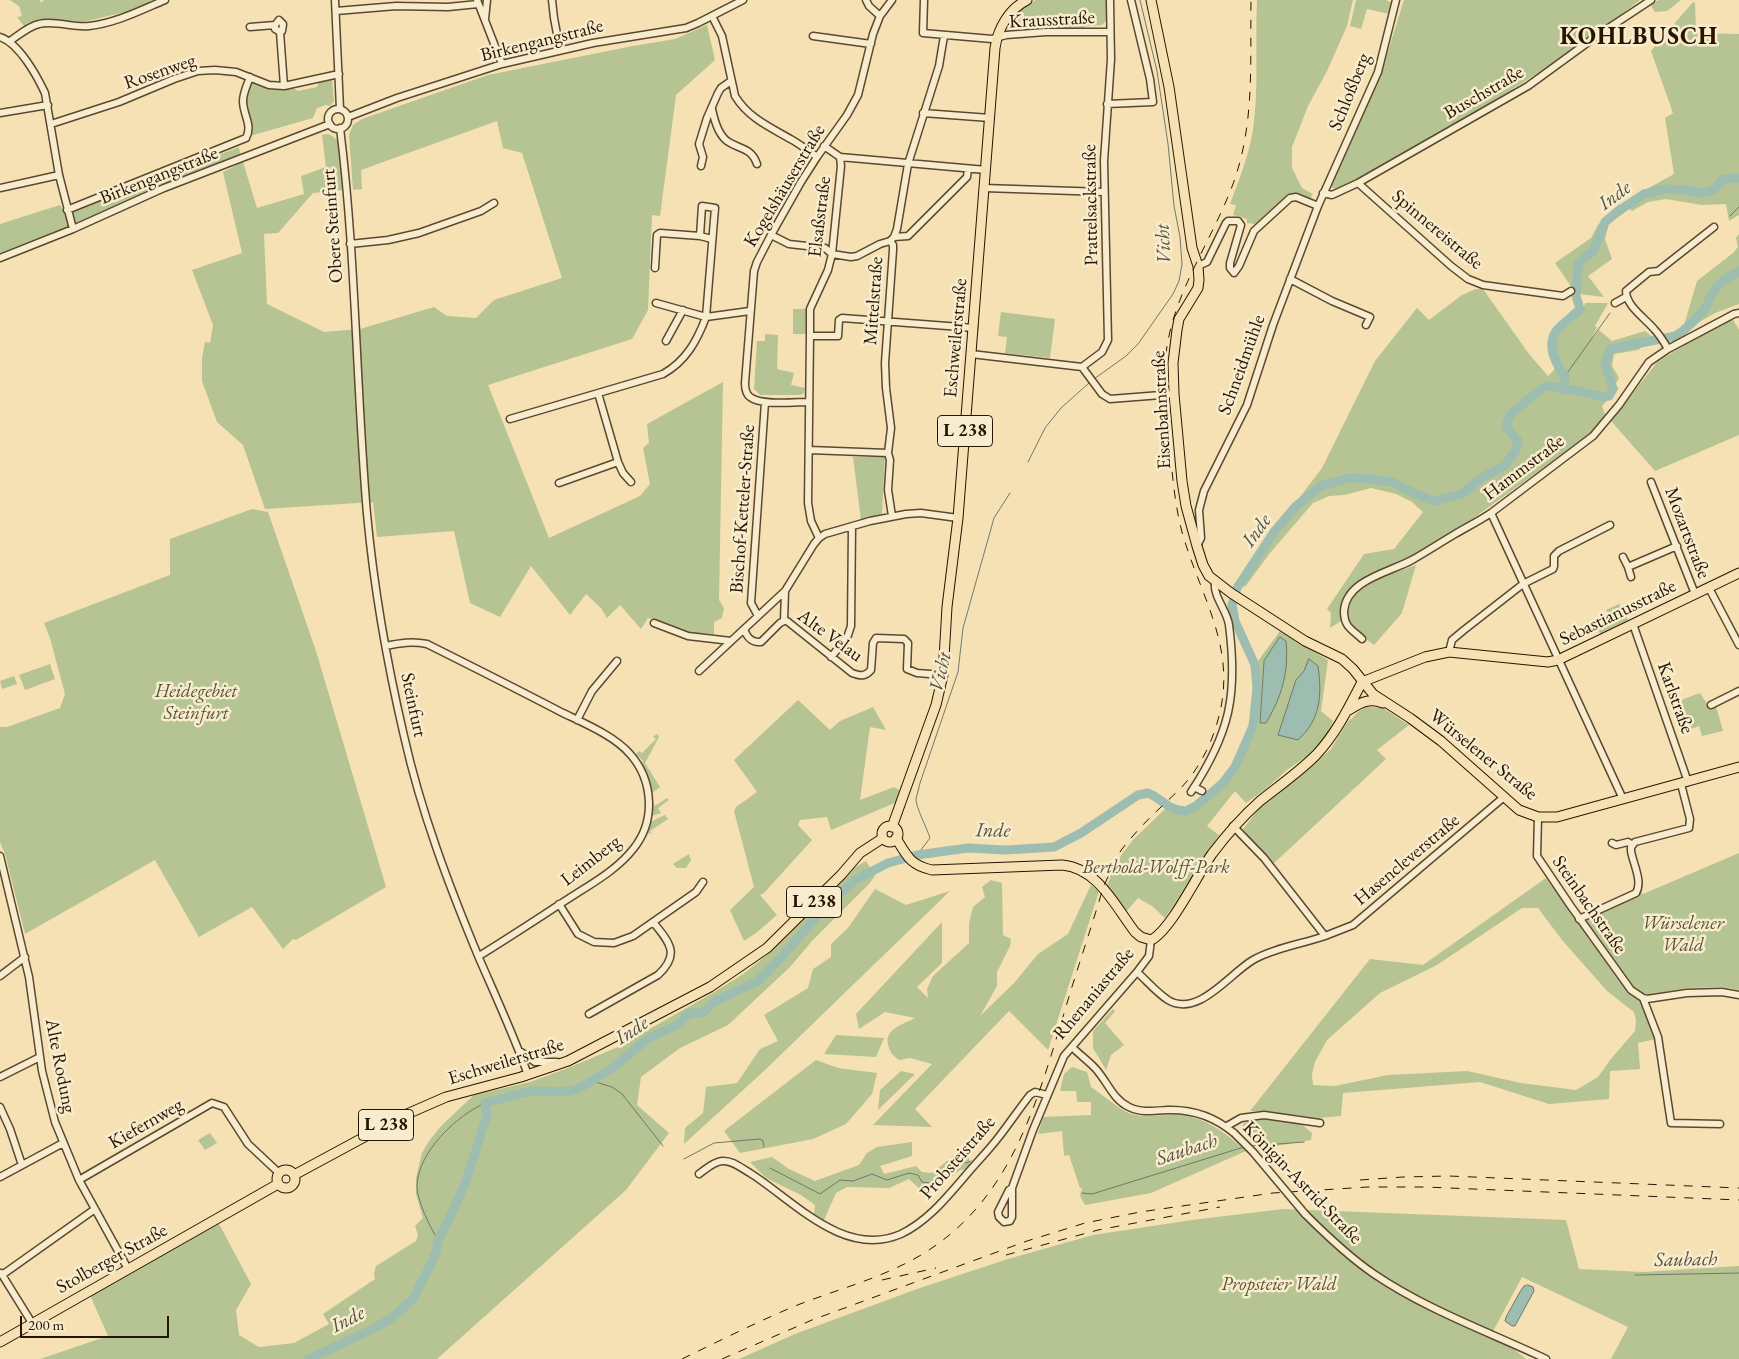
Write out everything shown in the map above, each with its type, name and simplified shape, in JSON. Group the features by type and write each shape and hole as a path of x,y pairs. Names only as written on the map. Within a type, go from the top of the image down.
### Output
{"main road":[{"name":"L 238","path":"1014,3 1027,0"},
{"name":"Eisenbahnstraße","path":"1151,0 1166,66 1191,242 1200,274 1198,288 1184,309 1177,330 1173,363 1182,481 1196,546 1206,571 1215,582 1306,641 1342,659 1353,668 1362,682"},
{"name":"Eschweilerstraße","path":"892,826 936,705 943,675 946,620 958,518 974,328 996,39 1014,3"},
{"name":"Sebastianusstraße","path":"1362,682 1425,657 1449,652 1548,662 1558,660 1739,573"},
{"name":"Würselener Straße","path":"1362,682 1373,694 1442,741 1519,810 1538,818 1557,817 1739,767"},
{"name":"Rhenaniastraße","path":"1151,940 1162,932 1206,862 1233,826 1260,801 1315,757 1328,742 1362,682"},
{"path":"1347,711 1360,702 1370,700 1392,706"},
{"name":"L 238","path":"883,838 882,833 884,829 892,826"},
{"path":"892,826 897,831 896,838 911,862 932,870 1062,866 1079,868 1094,878 1103,888 1135,932 1140,937 1151,940"},
{"name":"Eschweilerstraße","path":"294,1175 358,1139 446,1097 528,1075 568,1061 710,987 767,948 841,875 860,853 883,838"},
{"path":"883,838 889,842 896,838"},
{"path":"278,1184 277,1179 280,1173 288,1171 294,1175"},
{"name":"L 238","path":"278,1184 286,1188 291,1186 294,1182 294,1175"},
{"name":"Stolberger Straße","path":"0,1342 278,1184"}],"street":[{"path":"10,41 30,27 40,23 90,26 125,17 165,0"},
{"path":"335,0 340,109"},
{"path":"484,20 487,0"},
{"path":"552,0 560,50"},
{"name":"Birkengangstraße","path":"348,117 397,98 502,64 625,37 673,31 698,23 743,0"},
{"path":"866,0 880,16"},
{"name":"Kogelshäuserstraße","path":"765,402 750,397 745,386 754,271 771,235 817,157 847,115 858,95 880,16 892,0"},
{"name":"Krausstraße","path":"924,0 923,34 996,39 1006,35 1040,32 1110,32"},
{"name":"Prattelsackstraße","path":"1082,367 1102,352 1108,340 1104,143 1111,59 1110,0"},
{"path":"1107,104 1153,102 1150,79 1131,0"},
{"name":"Schloßberg","path":"1323,193 1378,72 1396,0"},
{"name":"Buschstraße","path":"1323,193 1332,195 1358,183 1528,86 1651,0"},
{"path":"336,11 404,3 448,7 478,2 502,64"},
{"path":"712,16 722,36 731,81 735,96 740,104 756,120 817,157"},
{"path":"250,27 275,25 279,20 282,22 283,28 280,32 284,86"},
{"path":"814,36 871,44"},
{"name":"Mittelstraße","path":"892,516 888,490 890,460 888,453 891,428 885,364 893,250 892,239 897,229 908,164 938,66 944,36"},
{"path":"0,37 10,41 17,48 41,82 48,106 59,175 73,229"},
{"name":"Rosenweg","path":"51,124 119,102 198,71 227,71 250,77 269,85 284,86 339,74"},
{"path":"67,210 246,138 249,128 243,98 250,77"},
{"path":"701,166 703,157 699,144 707,118 721,88 731,81"},
{"path":"0,113 48,106"},
{"path":"336,109 345,112 348,117 347,123 340,128 334,128 328,120 330,113 336,109"},
{"path":"712,109 722,136 750,152 755,157 757,164"},
{"path":"923,113 990,118"},
{"name":"Birkengangstraße","path":"0,258 73,229 164,188 330,124"},
{"name":"Obere Steinfurt","path":"340,128 350,244 354,322"},
{"path":"824,146 840,157 986,170"},
{"name":"Elsaßstraße","path":"819,538 809,512 810,309 828,270 832,254 841,166 840,157"},
{"path":"771,235 789,244 825,248 832,254 857,256 892,239 908,236 964,180 968,169"},
{"path":"0,188 59,175"},
{"name":"Spinnereistraße","path":"1358,183 1468,279 1483,285 1563,296 1571,294"},
{"path":"984,188 1104,192"},
{"name":"Schneidmühle","path":"1196,546 1201,538 1199,504 1213,470 1247,405 1290,279 1323,193"},
{"path":"1198,266 1207,262 1228,221 1238,221 1241,225 1230,268 1234,273 1239,266 1254,231 1290,198 1296,197 1318,206"},
{"path":"350,244 388,240 419,233 481,211 494,203"},
{"path":"510,419 653,378 679,364 690,350 706,317 715,208 702,206 700,236"},
{"path":"1667,346 1626,297 1626,291 1649,272 1658,271 1714,227"},
{"path":"655,268 657,235 660,233 700,236 712,239"},
{"path":"1290,279 1332,301 1370,317 1366,325"},
{"path":"1615,302 1626,297"},
{"path":"656,303 706,317 750,311"},
{"path":"666,342 683,310"},
{"name":"Hammstraße","path":"1362,639 1348,626 1344,616 1344,609 1348,598 1354,590 1373,578 1411,561 1491,513 1593,436 1619,405 1649,362 1667,346 1739,313"},
{"path":"810,336 838,336 839,320 842,318 974,328"},
{"name":"Steinfurt","path":"354,322 368,519 374,574 404,739 422,805 449,881 528,1075"},
{"path":"971,354 1082,367 1102,394 1110,399 1174,394"},
{"path":"598,393 618,462 623,473 631,482"},
{"path":"765,402 809,402"},
{"name":"Bischof-Ketteler-Straße","path":"758,616 751,603 765,402"},
{"path":"809,450 888,453"},
{"path":"560,483 618,462"},
{"name":"Mozartstraße","path":"1651,482 1695,594"},
{"path":"1491,513 1623,799"},
{"path":"699,671 785,591 819,538 830,532 892,516 920,514 958,518"},
{"path":"1449,652 1452,640 1523,584 1554,568 1554,556 1559,551 1610,525"},
{"path":"831,657 847,638 850,626 852,527"},
{"path":"1628,567 1677,546"},
{"path":"1623,557 1631,577"},
{"path":"1202,791 1193,790 1214,755 1224,733 1231,702 1232,666 1229,624 1216,592 1215,582"},
{"path":"1709,588 1739,645"},
{"path":"784,621 785,591"},
{"name":"Alte Velau","path":"744,629 748,638 760,642 784,621 790,622 852,674 866,675 871,670 873,643 876,638 904,639 908,643 907,669 917,673 943,675"},
{"path":"654,623 688,636 730,641"},
{"name":"Karlstraße","path":"1633,624 1684,783 1690,819 1689,828 1636,842 1633,845"},
{"name":"Leimberg","path":"386,646 404,642 427,644 618,742 631,754 644,775 648,792 649,810 642,834 634,848 622,861 479,956"},
{"path":"577,720 592,691 618,661"},
{"path":"1711,705 1739,691"},
{"name":"Hasencleverstraße","path":"1137,972 1166,999 1180,1005 1197,1003 1243,966 1255,959 1353,925 1504,798"},
{"name":"Steinbachstraße","path":"1538,818 1537,856 1631,990 1643,998 1658,1037 1671,1123 1720,1124"},
{"path":"1233,826 1264,858 1325,936"},
{"path":"1580,919 1636,893 1639,886 1632,855 1633,845 1628,842 1616,845 1612,843"},
{"name":"Alte Rodung","path":"0,856 2,877 25,957 47,1094 63,1143 79,1180 128,1268"},
{"path":"559,904 578,934 594,942 614,943 633,936 696,892 703,882"},
{"path":"589,1014 658,975 665,968 671,957 669,944 653,922"},
{"name":"Rhenaniastraße","path":"1012,1188 1060,1063 1149,956 1151,940"},
{"path":"0,976 25,957"},
{"path":"1643,998 1652,999 1687,993 1722,992 1739,995"},
{"name":"Königin-Astrid-Straße","path":"1072,1047 1094,1067 1114,1096 1128,1107 1136,1110 1180,1110 1197,1113 1227,1126 1253,1152 1305,1214 1346,1254 1375,1275 1440,1310 1546,1359"},
{"path":"519,1051 535,1062 568,1061"},
{"path":"0,1077 40,1056"},
{"name":"Probsteistraße","path":"699,1174 715,1162 732,1162 816,1221 859,1239 878,1240 901,1234 920,1222 942,1203 998,1138 1030,1095 1035,1092 1047,1094"},
{"name":"Kiefernweg","path":"79,1180 212,1103 224,1107 248,1144 280,1173"},
{"path":"0,1107 10,1129 22,1165"},
{"path":"1227,1126 1241,1118 1264,1115 1320,1123"},
{"path":"0,1177 63,1143"},
{"path":"1012,1188 1012,1217 1010,1221 1004,1222 999,1217 998,1212 1012,1188"},
{"path":"32,1323 1,1274 95,1208"}],"green space":[{"path":"10,0 40,0 41,3 44,0 154,0 125,12 83,22 46,20 27,23 24,26 17,17 22,16 19,6"},
{"path":"1036,0 1107,0 1106,21 1102,25 1083,28 1010,31 1007,29 1012,19 1019,12"},
{"path":"1257,0 1353,0 1347,26 1327,71 1308,106 1292,147 1292,168 1302,188 1313,194 1310,199 1296,193 1288,194 1255,224 1247,223 1247,219 1233,215 1236,205 1230,204 1246,158 1253,130 1256,98"},
{"path":"1356,0 1386,0 1392,3 1389,14 1367,9 1361,29 1350,26"},
{"path":"1404,0 1640,0 1574,50 1481,109 1339,189 1332,188 1331,184 1380,77"},
{"path":"1659,0 1681,0 1667,11 1655,12 1650,4"},
{"path":"1693,2 1695,3 1696,33 1739,34 1739,215 1729,221 1726,204 1702,205 1666,199 1648,202 1632,211 1624,202 1674,174 1665,118 1673,113 1651,51"},
{"path":"707,25 715,60 676,95 660,216 652,215 648,310 632,339 488,385 549,538 640,496 650,484 643,448 649,443 647,424 723,382 719,600 724,608 722,618 714,622 714,634 691,633 648,618 641,629 620,605 607,618 601,608 586,594 570,615 531,566 500,617 470,603 454,531 377,537 373,502 265,509 243,445 217,422 202,381 202,358 205,342 210,343 213,325 192,270 242,253 223,172 243,162 257,208 304,194 301,176 326,167 322,135 329,134 337,140 343,190 313,193 278,233 264,234 267,304 324,332 360,329 434,307 447,316 476,318 494,300 562,278 522,153 503,148 497,121 361,170 362,189 353,190 349,135 353,125 362,119 488,75 675,39"},
{"path":"332,80 334,101 330,106 326,105 317,108 313,118 250,136 244,103 248,84 254,82 272,88 293,88 298,91 317,87 319,82"},
{"path":"239,147 240,154 162,184 58,231 0,254 0,224 60,205 64,211 119,194"},
{"path":"1619,204 1624,213 1609,223 1605,239 1612,259 1588,276 1604,297 1571,293 1572,288 1555,263 1591,238 1598,225"},
{"path":"1739,234 1739,304 1715,313 1682,332 1697,281 1733,253 1738,247 1736,238"},
{"path":"1476,289 1483,289 1529,354 1548,376 1554,370 1554,365 1557,364 1554,350 1555,339 1564,327 1582,312 1585,303 1608,303 1595,326 1597,328 1593,338 1599,330 1612,341 1645,331 1659,342 1638,350 1614,354 1612,366 1619,378 1615,385 1619,388 1602,406 1606,417 1592,433 1468,522 1405,560 1352,586 1343,600 1341,621 1330,628 1331,613 1327,609 1364,554 1394,549 1423,512 1412,502 1396,494 1371,488 1344,495 1329,496 1313,503 1270,553 1245,587 1239,582 1274,531 1322,468 1375,361 1417,308 1429,320 1462,295"},
{"path":"793,309 806,309 806,334 793,334"},
{"path":"1001,312 1055,319 1050,358 1005,353 1007,337 998,336"},
{"path":"1732,318 1739,330 1739,435 1655,471 1611,421 1658,361"},
{"path":"765,334 778,335 777,369 794,373 791,385 805,388 804,393 800,395 760,395 754,389 757,341 765,341"},
{"path":"853,457 885,457 882,514 861,520"},
{"name":"Heidegebiet Steinfurt","path":"252,509 268,512 316,651 386,887 296,940 293,939 283,949 252,907 199,937 155,860 25,934 5,854 0,842 0,727 7,727 60,708 65,694 44,623 170,575 170,539"},
{"path":"1416,565 1402,613 1374,645 1352,629 1347,612 1354,595 1376,579"},
{"path":"1619,604 1628,620 1600,634 1597,626 1612,618 1606,610"},
{"name":"Berthold-Wolff-Park","path":"1280,631 1328,660 1321,711 1333,721 1327,734 1310,754 1246,803 1235,791 1207,826 1219,835 1165,918 1152,906 1138,898 1124,914 1107,885 1116,863 1133,840 1165,809 1181,813 1191,812 1219,791 1230,778 1255,727 1259,693 1258,661","holes":["1286,641 1260,722 1264,661","1304,671 1298,740 1279,735 1296,680"]},
{"path":"50,664 55,679 25,690 19,675"},
{"path":"14,676 17,684 2,689 0,681"},
{"path":"1700,693 1710,708 1716,706 1723,731 1702,736 1699,726 1691,729 1681,700"},
{"path":"798,700 830,730 840,721 873,707 886,730 870,727 860,800 894,787 901,791 897,802 831,830 827,817 800,820 798,825 812,840 764,893 760,895 777,915 744,941 730,910 754,887 734,811 736,807 757,792 734,760"},
{"path":"1368,707 1383,708 1409,725 1377,750 1386,759 1272,865 1243,829 1261,806 1299,777 1331,749 1348,721 1360,710"},
{"path":"657,734 659,737 645,763 660,787 652,793 649,778 642,763 643,761 636,754 639,751 642,753 656,739 653,737"},
{"path":"667,798 669,800 658,808 661,813 652,816 653,803 655,806"},
{"path":"665,815 668,819 650,831 652,834 648,833 650,822"},
{"name":"Würselener Wald","path":"1739,853 1739,990 1723,987 1687,988 1651,994 1642,1003 1656,1039 1638,1043 1640,1069 1610,1071 1609,1099 1549,1104 1480,1082 1343,1093 1341,1116 1319,1118 1250,1111 1370,959 1423,965 1546,878 1578,922 1639,893 1643,894","holes":["1522,908 1538,908 1562,940 1607,991 1634,1012 1636,1021 1635,1031 1598,1077 1576,1090 1521,1083 1467,1071 1388,1075 1335,1086 1313,1085 1312,1074 1315,1062 1327,1040 1380,993 1437,965"]},
{"path":"689,854 691,860 686,868 677,868 673,864"},
{"path":"866,861 875,876 812,941 790,967 728,1025 680,1048 641,1077 637,1105 669,1133 626,1190 437,1359 40,1359 108,1336 90,1295 218,1222 251,1284 236,1310 239,1335 259,1347 294,1343 329,1324 323,1314 375,1279 376,1266 416,1241 418,1235 415,1226 423,1218 416,1194 416,1178 422,1153 442,1125 474,1095 530,1082 618,1047 711,994 743,974 767,955 854,868"},
{"path":"991,880 1002,883 1003,935 1011,939 1010,946 997,972 997,986 980,1016 1014,983 1038,954 1068,934 1091,885 1099,891 1048,1050 1009,1011 915,1109 932,1127 873,1125 932,1064 910,1058 899,1060 893,1055 888,1044 889,1034 892,1030 915,1018 885,1012 859,1029 856,1014 942,922 942,963 917,987 928,998 927,989 933,976 969,943 969,923 973,907 985,897 982,887"},
{"path":"875,889 906,905 950,891 765,1070 684,1144 685,1128 703,1113 706,1087 737,1083 760,1049 778,1041 764,1015 808,988 813,969 831,957 831,944 848,928"},
{"path":"1113,1009 1115,1011 1105,1023 1124,1045 1111,1055 1106,1070 1093,1048 1093,1031"},
{"path":"836,1035 884,1038 876,1057 824,1054"},
{"path":"816,1060 838,1068 877,1073 872,1094 846,1124 813,1139 740,1153 724,1131"},
{"path":"1072,1067 1087,1072 1091,1087 1126,1112 1142,1116 1189,1116 1216,1127 1246,1151 1151,1193 1085,1205 1080,1196 1082,1188 1080,1188 1069,1155 1064,1156 1062,1131 1038,1134 1043,1117 1091,1115 1091,1102 1077,1102 1076,1091 1060,1091 1064,1074"},
{"path":"901,1071 915,1074 878,1110 880,1090"},
{"path":"1264,1118 1299,1122 1312,1133 1311,1140 1259,1149 1240,1129 1244,1123"},
{"path":"210,1133 217,1143 205,1150 198,1140"},
{"path":"912,1142 912,1156 880,1166 884,1174 916,1166 922,1172 932,1173 953,1156 968,1157 971,1164 933,1191 922,1191 909,1179 889,1188 847,1187 836,1193 824,1220 814,1214 815,1205 801,1195 766,1178 750,1162 772,1157 789,1169 815,1181 859,1165 867,1153 877,1147"},
{"name":"Propsteier Wald","path":"1283,1209 1566,1220 1579,1269 1643,1272 1739,1266 1739,1359 1611,1359 1628,1327 1522,1277 1490,1337 1515,1350 1526,1359 739,1359 795,1334 917,1289 1008,1259 1093,1235"}],"shaded area":[{"path":"1280,637 1286,641 1287,652 1283,684 1266,723 1260,723 1264,661"},
{"path":"1309,659 1318,666 1320,687 1315,715 1306,732 1298,740 1278,735 1296,680 1304,671"},
{"path":"1524,1286 1533,1287 1534,1291 1515,1326 1512,1326 1505,1321 1506,1317 1521,1290"}],"waterway":[{"name":"Vicht","path":"1094,379 1126,356 1138,344 1173,294 1179,281 1182,264 1168,144 1157,71 1140,0"},
{"name":"Inde","path":"1564,390 1565,376 1553,355 1553,337 1556,331 1580,309 1576,296 1578,264 1593,252 1605,222 1644,194 1665,189 1701,193 1713,190 1723,179 1739,178"},
{"path":"1730,216 1739,207"},
{"name":"Inde","path":"309,1359 375,1328 392,1318 413,1299 436,1253 438,1240 466,1181 487,1115 485,1103 531,1091 559,1092 580,1088 614,1067 647,1039 677,1025 690,1013 702,1013 714,1002 758,981 823,909 855,880 888,863 917,855 968,848 1006,850 1054,847 1081,833 1138,795 1148,793 1178,810 1186,811 1196,806 1223,783 1235,767 1253,726 1257,688 1255,665 1235,621 1232,605 1237,588 1274,532 1296,506 1321,486 1349,478 1392,482 1434,501 1462,494 1480,479 1505,465 1515,452 1518,441 1506,427 1510,415 1542,388 1549,386 1602,397 1609,396 1613,389 1605,364 1610,349 1676,336 1702,312 1720,283 1739,271"},
{"path":"1565,376 1610,313"},
{"name":"Vicht","path":"1028,462 1045,428 1061,408 1089,383"},
{"name":"Vicht","path":"917,855 930,838 916,803 920,783 958,672 963,628 994,518 1010,493"},
{"name":"Saubach","path":"592,1081 612,1087 622,1094 663,1146"},
{"path":"438,1240 419,1199 417,1186 419,1173 431,1148 440,1137 462,1117 485,1103"},
{"name":"Saubach","path":"684,1159 714,1143 760,1139 763,1141 764,1147"},
{"name":"Saubach","path":"1250,1146 1304,1142"},
{"name":"Saubach","path":"1082,1193 1092,1194 1244,1147"},
{"name":"Saubach","path":"770,1168 820,1194 840,1180 853,1181 872,1174 887,1180 909,1173 918,1175 922,1182 930,1183 958,1162 966,1163 971,1161"},
{"name":"Saubach","path":"1635,1275 1739,1273"}],"railway":[{"path":"682,1359 795,1306 890,1271 906,1263 952,1233 977,1207 998,1179 1016,1148 1030,1115 1043,1081 1103,888 1114,863 1122,849 1136,833 1188,780 1211,742 1219,716 1223,691 1223,667 1220,644 1214,622 1189,555 1178,512 1166,409 1165,366 1168,341 1182,295 1224,207 1240,161 1245,139 1250,93 1251,0"},
{"path":"1360,1180 1449,1176 1739,1188"},
{"path":"722,1359 812,1320 1027,1241 1085,1223 1140,1212 1273,1193 1368,1187 1425,1187 1739,1200"},
{"path":"1006,1255 1098,1230 1220,1207"},
{"path":"882,1280 936,1268"}],"district":[{"name":"KOHLBUSCH","path":"1639,37"}]}
